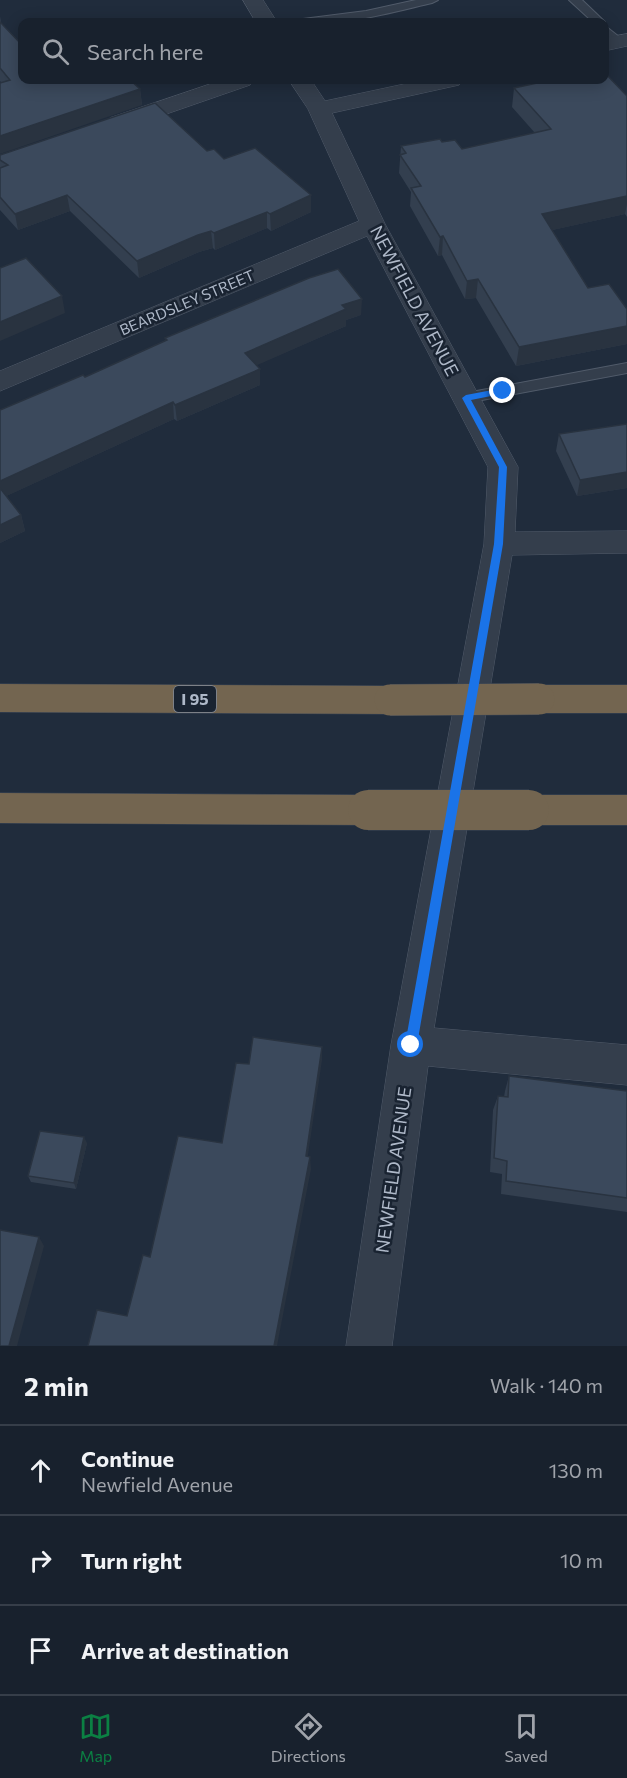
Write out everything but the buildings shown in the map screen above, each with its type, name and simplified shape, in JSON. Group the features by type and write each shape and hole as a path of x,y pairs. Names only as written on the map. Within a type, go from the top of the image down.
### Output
{"highway":[{"name":"I 95","path":"0,698 627,699"},
{"path":"0,808 627,810"},
{"path":"0,817 239,810"}],"street":[{"path":"253,0 264,18"},
{"path":"99,130 231,84"},
{"name":"NEWFIELD AVENUE","path":"303,84 319,109 373,224 503,467 499,544 411,1045 369,1346"},
{"path":"319,109 433,84"},
{"name":"BEARDSLEY STREET","path":"0,382 373,224"},
{"path":"499,544 627,542"},
{"path":"411,1045 627,1065"}],"lane":[{"path":"334,18 432,0"},
{"path":"575,0 595,18"},
{"path":"466,398 627,368"}],"route":[{"path":"411,1045 499,544 503,467 466,398 503,391"}]}
